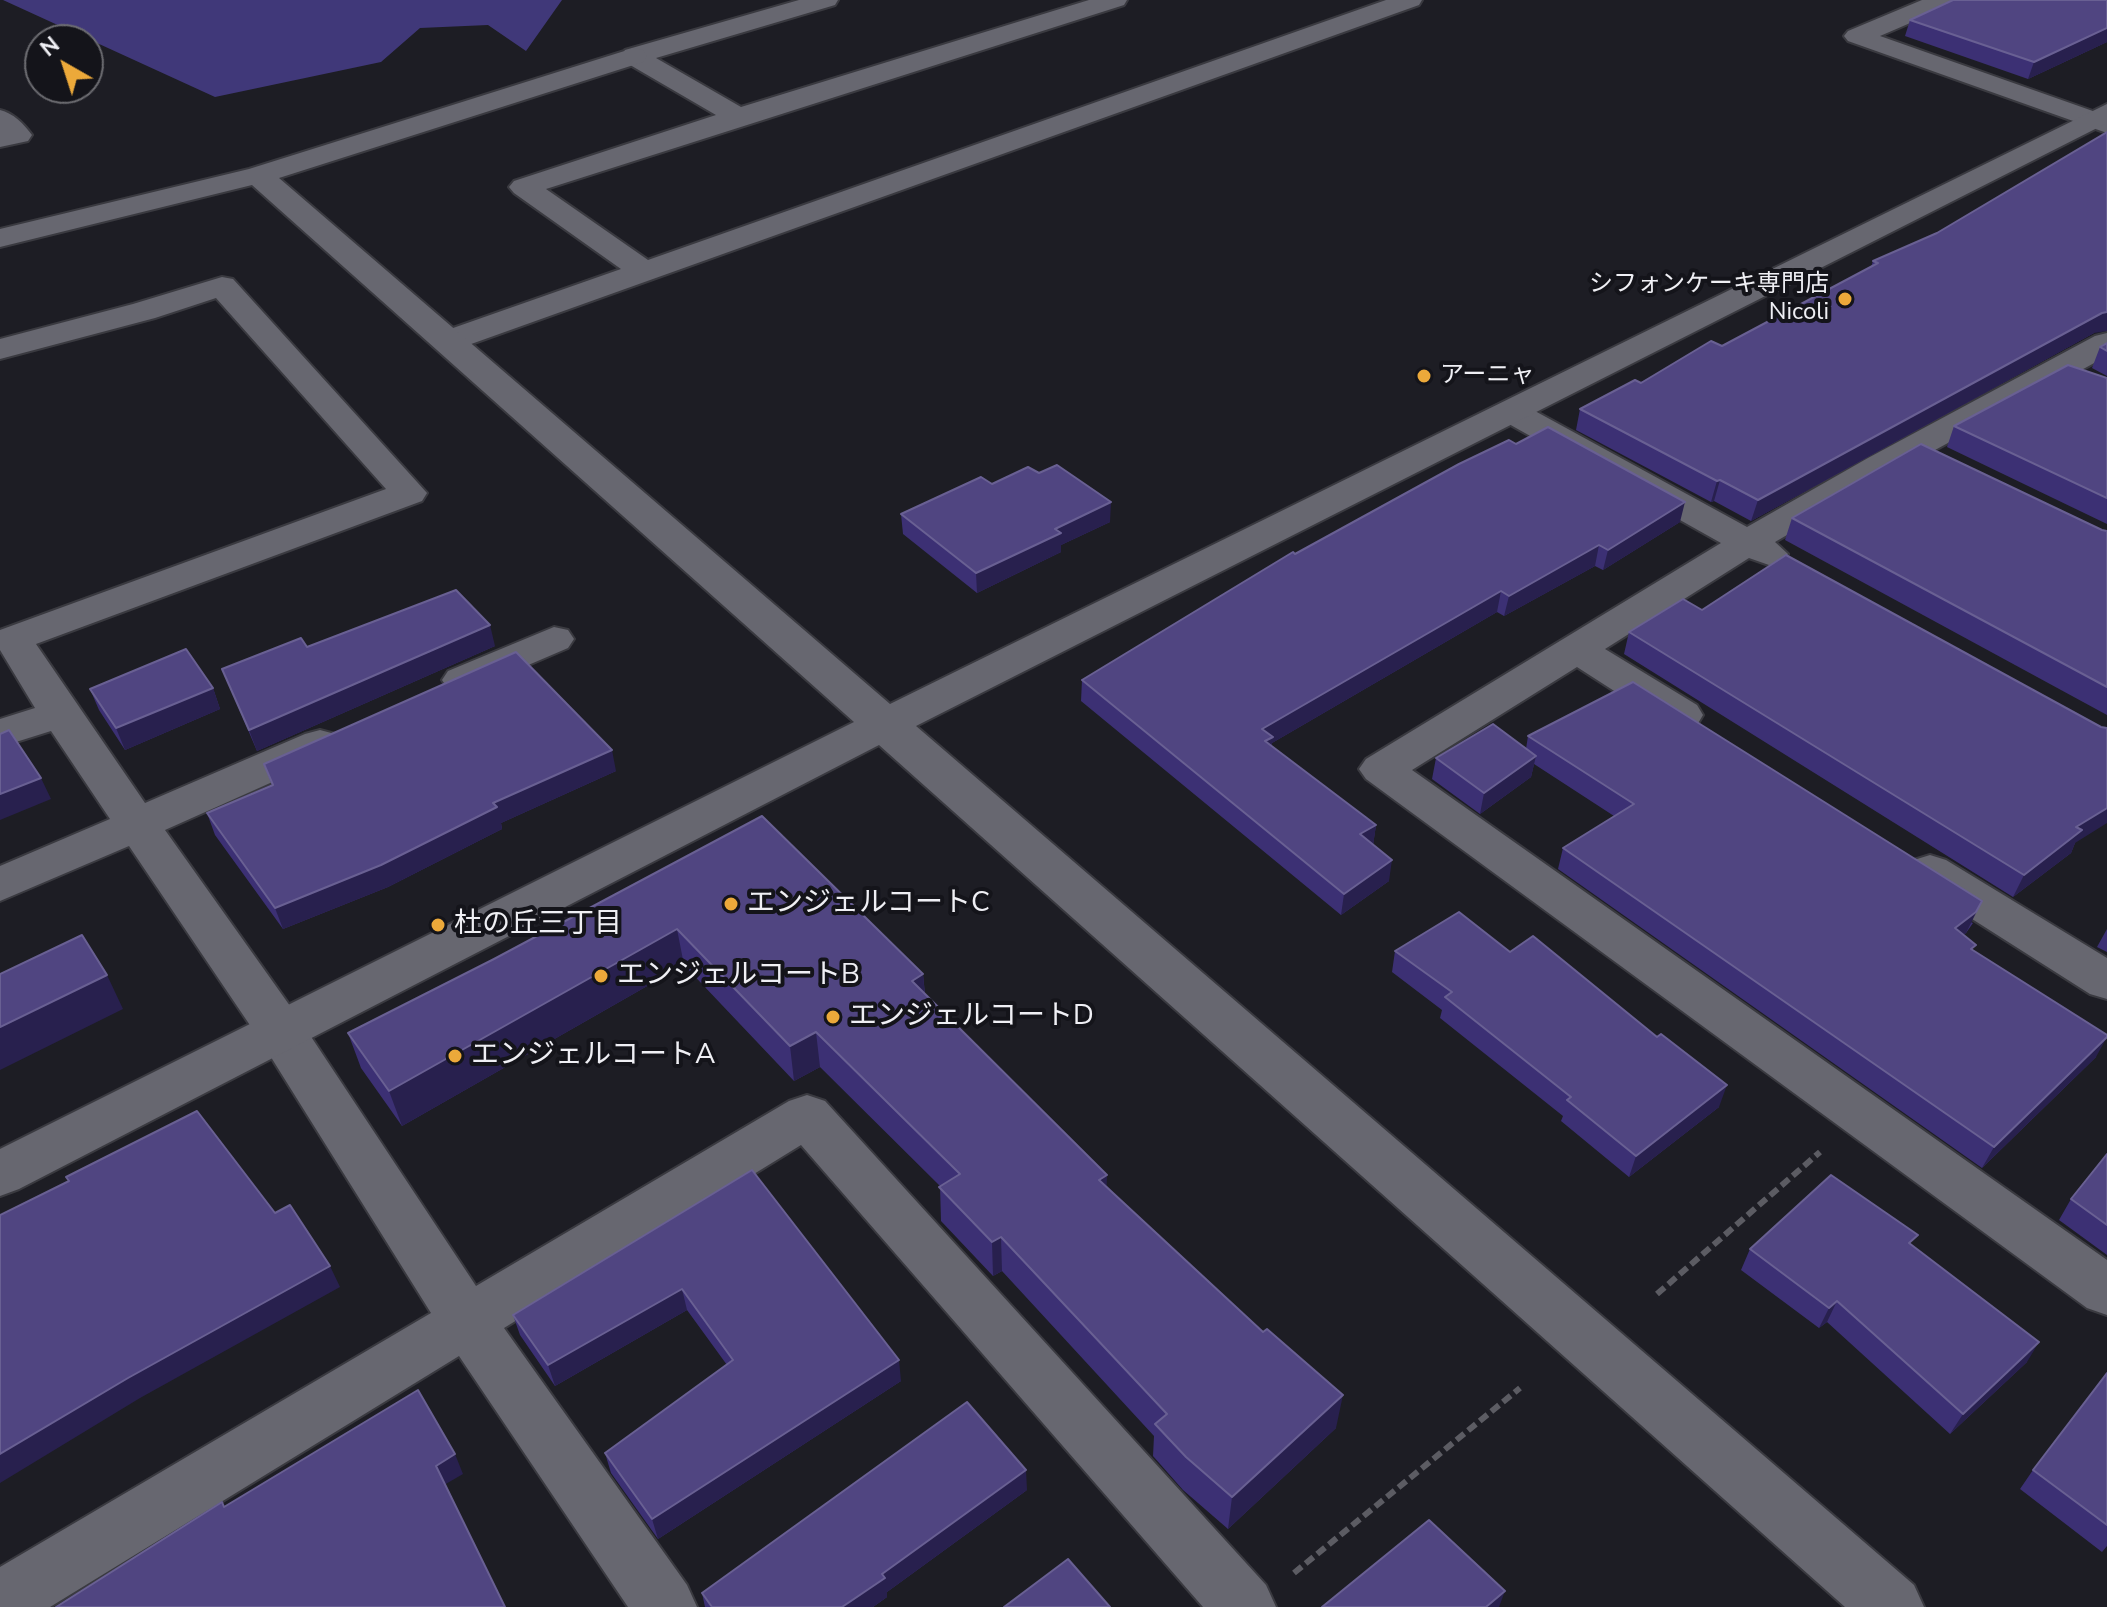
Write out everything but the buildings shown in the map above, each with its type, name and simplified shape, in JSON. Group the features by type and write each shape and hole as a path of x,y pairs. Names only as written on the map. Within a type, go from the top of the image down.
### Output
{"street":[{"path":"0,238 258,175 634,56 826,0"},
{"path":"645,272 524,187 1115,0"},
{"path":"448,341 1410,0"},
{"path":"1943,0 1857,36 2102,119"},
{"path":"634,56 738,117"},
{"path":"0,118 18,135 0,139"},
{"path":"0,1174 883,725 2102,119"},
{"path":"258,175 1892,1607"},
{"path":"0,349 144,311 222,286 409,493 13,639 60,714 282,1033 468,1322 665,1607"},
{"path":"2107,343 1913,448 1749,543 1381,769 2107,1291"},
{"path":"2059,369 2095,385"},
{"path":"1512,412 1804,572"},
{"path":"1913,448 1955,468"},
{"path":"425,697 554,639"},
{"path":"1579,650 1714,735"},
{"path":"0,733 60,714"},
{"path":"0,885 353,729"},
{"path":"1890,846 2107,981"},
{"path":"0,1602 807,1116 1244,1607"}],"path":[{"path":"1657,1294 1863,1115"},
{"path":"1289,1577 1520,1388"}],"shaded area":[{"path":"3,0 562,0 526,51 488,25 420,28 381,62 215,97 104,46 104,24 55,24"}],"place":[{"name":"シフォンケーキ専門店 Nicoli","path":"1845,299"},
{"name":"アーニャ","path":"1424,376"},
{"name":"エンジェルコートC","path":"731,904"},
{"name":"杜の丘三丁目","path":"438,925"},
{"name":"エンジェルコートB","path":"601,976"},
{"name":"エンジェルコートD","path":"833,1017"},
{"name":"エンジェルコートA","path":"455,1056"}]}
